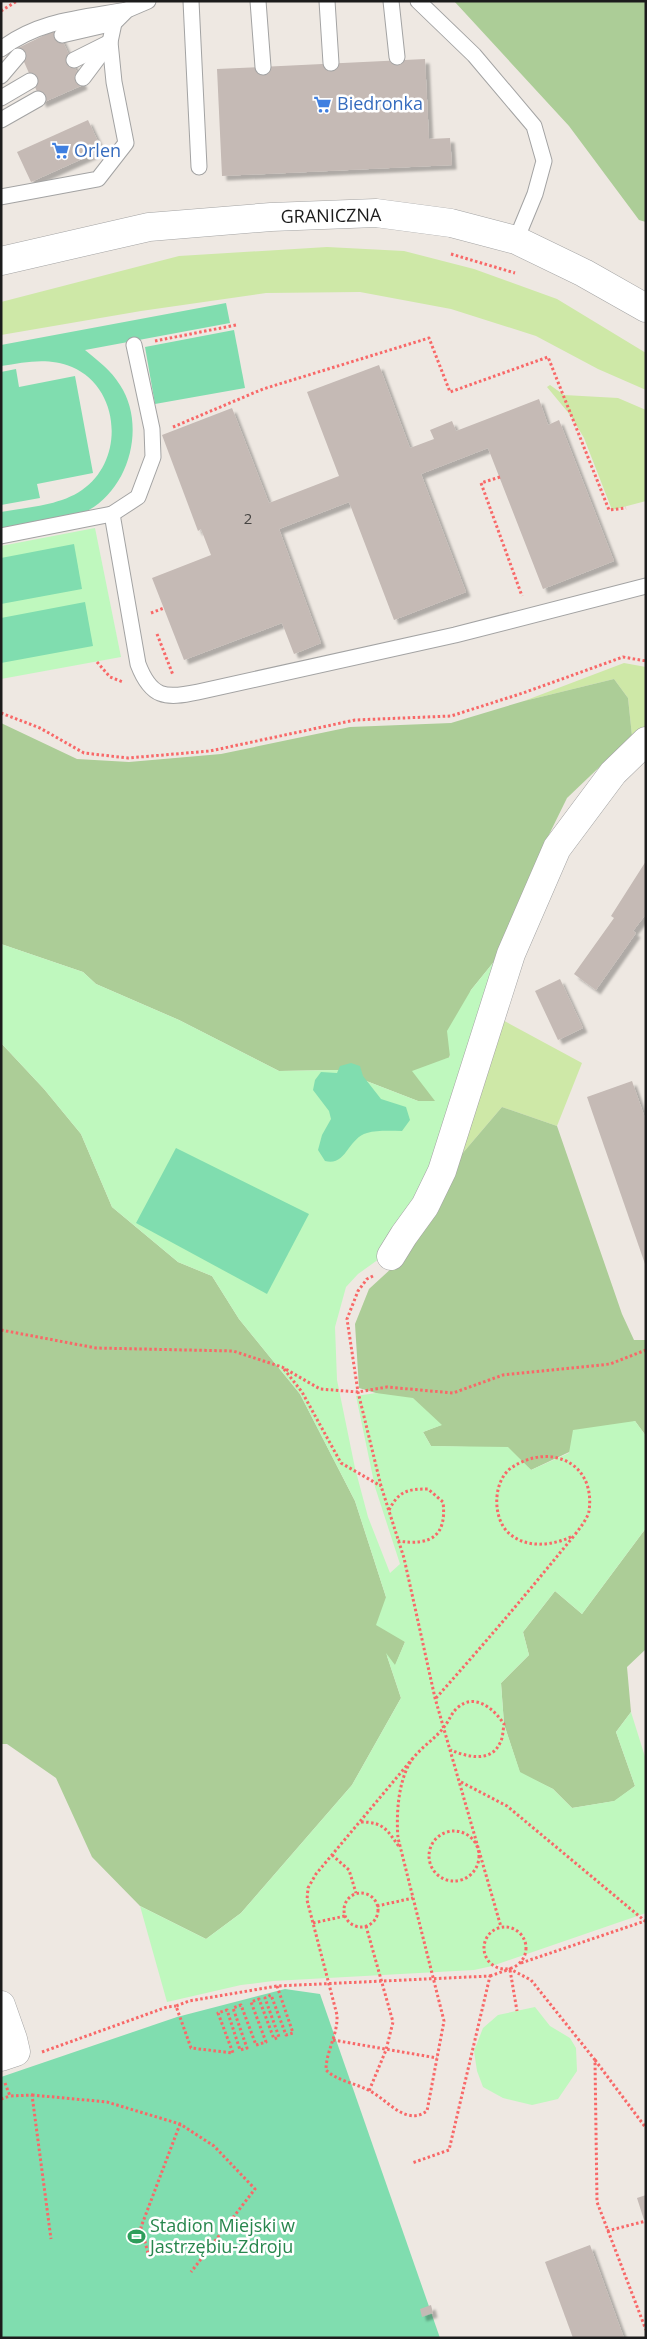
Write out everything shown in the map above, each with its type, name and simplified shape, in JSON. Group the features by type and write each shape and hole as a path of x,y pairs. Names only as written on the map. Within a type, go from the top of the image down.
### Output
{"street":[{"name":"GRANICZNA","path":"1,261 149,227 271,217 376,214 451,223 516,240 584,273 646,308"},
{"path":"391,1256 425,1206 442,1171 511,954 556,848 613,772 646,741"},
{"path":"1,2005 13,2039 6,2062"}],"lane":[{"path":"1,49 18,36 48,24 127,10 148,1"},
{"path":"191,1 199,167"},
{"path":"258,1 264,67"},
{"path":"327,1 331,63"},
{"path":"391,1 397,57"},
{"path":"418,1 474,55 534,126 544,161 535,194 516,240"},
{"path":"62,35 114,23 127,10"},
{"path":"1,197 98,179 126,143 114,82 110,42 114,23"},
{"path":"74,60 110,42"},
{"path":"83,78 110,42"},
{"path":"1,76 18,56"},
{"path":"1,98 30,81"},
{"path":"1,120 38,99"},
{"path":"1,536 112,514 138,497 153,456 152,435 134,346"},
{"path":"112,514 138,664 144,680 155,692 168,696 198,692 455,635 646,586"}],"path":[{"path":"1,11 18,1"},
{"path":"444,252 524,275"},
{"path":"134,346 236,325"},
{"path":"152,435 263,390 429,338 450,392 548,357 609,510 626,508"},
{"path":"500,477 481,483 530,616"},
{"path":"148,614 164,608"},
{"path":"1,713 40,728 84,753 128,758 210,751 355,720 451,716 523,693 623,657 646,661"},
{"path":"391,1256 385,1268 367,1279 358,1291 347,1319 358,1392 381,1486 398,1541 435,1698 461,1782 501,1927"},
{"path":"1,1330 96,1348 233,1351 282,1367 320,1389 358,1392 387,1388 453,1393 503,1375 610,1364 646,1350"},
{"path":"282,1367 302,1392 341,1463 381,1486"},
{"path":"435,1698 498,1630 573,1536 589,1512 587,1488 578,1469 564,1458 546,1455 510,1469 498,1485 496,1504 501,1521 511,1535 527,1542 545,1544 560,1542 573,1536"},
{"path":"389,1511 396,1498 411,1489 428,1489 443,1502 445,1520 436,1536 416,1544 398,1541"},
{"path":"413,1758 404,1779 397,1824 401,1850 444,2021 427,2111 418,2116 400,2113 370,2090 330,2075 326,2070 326,2061 338,2027 307,1900 308,1888 332,1855 413,1758 444,1728 449,1718 459,1706 471,1702 484,1703 496,1712 504,1724 501,1742 494,1752 480,1757 467,1757 451,1750"},
{"path":"461,1782 507,1806 645,1921"},
{"path":"360,1822 375,1822 382,1826 401,1850"},
{"path":"445,1832 461,1832 474,1841 478,1848 477,1864 473,1872 458,1880 442,1878 430,1865 430,1849 433,1842 445,1832"},
{"path":"332,1855 349,1870 356,1893"},
{"path":"356,1893 367,1894 376,1901 378,1906 374,1920 366,1926 356,1926 347,1921 345,1916 344,1911 347,1900 356,1893"},
{"path":"378,1906 413,1898"},
{"path":"313,1923 345,1916"},
{"path":"10,2096 6,2062 34,2055 167,2007 189,2001 277,1986 490,1976 645,1921"},
{"path":"366,1926 393,2022 386,2050 370,2090"},
{"path":"520,1964 526,1954 525,1940 515,1930 501,1927 494,1930 485,1939 484,1952 486,1959 496,1968 510,1969 531,1980 646,2128"},
{"path":"510,1969 517,2011"},
{"path":"412,2162 449,2150 490,1976"},
{"path":"176,2006 191,2048 230,2054 232,2053 218,2013 227,2010 240,2050 247,2048 233,2008 240,2005 256,2045 266,2042 251,2002 259,1999 274,2039 279,2037 265,1998 271,1995 286,2035 293,2033 277,1986"},
{"path":"333,2040 437,2058"},
{"path":"595,2060 597,2202 646,2330"},
{"path":"32,2095 51,2239"},
{"path":"1,2099 10,2096 32,2095 107,2102 180,2124 214,2146 255,2190 190,2272"},
{"path":"148,2253 141,2227 180,2124"},
{"path":"607,2231 646,2221"}],"green space":[{"path":"454,1 646,1 646,222 639,220 569,126"},
{"path":"327,247 404,251 474,269 557,299 646,353 646,390 598,369 536,336 451,309 360,292 266,293 141,311 1,335 1,302 179,256"},
{"path":"226,303 230,323 85,350 113,375 128,401 132,419 132,438 129,457 122,474 112,490 99,503 83,513 1,532 1,512 53,503 82,490 96,477 105,461 111,444 112,426 108,408 100,391 88,377 72,367 54,362 37,361 1,366 1,345"},
{"path":"234,330 245,388 155,404 145,347"},
{"path":"16,369 19,387 75,376 93,473 37,484 40,498 1,505 1,372"},
{"path":"550,385 564,395 618,398 646,410 646,501 612,510 584,438 571,416 547,387"},
{"path":"95,528 121,657 1,679 1,546"},
{"path":"74,544 82,589 1,604 1,558"},
{"path":"85,602 93,646 1,663 1,618"},
{"path":"624,663 646,667 646,726 632,736 628,698 614,679 524,701"},
{"path":"614,679 628,698 632,736 567,798 539,855 505,948 471,990 435,1101 418,1101 338,1070 279,1071 179,1020 96,984 83,972 1,944 1,723 77,759 129,762 221,754 350,727 451,723 524,701"},
{"path":"1,944 83,972 96,984 179,1020 279,1071 338,1070 418,1101 435,1101 412,1071 450,1057 447,1031 471,990 505,948 433,1177 379,1259 358,1274 346,1287 335,1327 337,1380 355,1468 368,1517 390,1573 400,1564 375,1487 356,1396 376,1393 413,1398 442,1425 423,1432 431,1446 508,1447 531,1470 569,1453 573,1430 635,1421 646,1436 646,1528 582,1614 555,1591 523,1632 529,1655 501,1683 504,1724 520,1772 553,1789 572,1808 614,1801 635,1786 616,1732 631,1712 646,1760 646,1913 492,1966 474,1970 273,1981 241,1985 167,2002 140,1906 206,1939 241,1913 352,1785 401,1698 386,1653 395,1665 405,1642 376,1625 386,1597 355,1501 300,1394 239,1319 212,1276 178,1262 112,1207 81,1134 44,1089 1,1043"},
{"path":"499,1018 582,1063 557,1126 502,1107 456,1161"},
{"path":"1,1043 44,1089 81,1134 112,1207 178,1262 212,1276 239,1319 300,1394 355,1501 386,1597 405,1642 395,1666 387,1656 401,1698 352,1785 241,1913 206,1939 140,1906 92,1857 56,1778 7,1744 1,1744"},
{"path":"351,1063 360,1066 363,1076 381,1099 406,1107 410,1120 402,1131 375,1131 367,1133 355,1140 338,1160 332,1162 325,1161 318,1150 322,1135 331,1119 329,1111 313,1090 315,1080 321,1072 337,1073 340,1066"},
{"path":"502,1107 557,1126 622,1314 634,1340 646,1340 646,1436 635,1421 531,1470 508,1448 431,1446 423,1432 441,1425 376,1393 359,1388 355,1324 369,1289 406,1255 456,1161"},
{"path":"176,1148 309,1214 267,1294 136,1223"},
{"path":"646,1528 646,1649 627,1667 631,1712 616,1732 635,1786 615,1801 572,1808 553,1789 520,1773 504,1724 501,1683 529,1655 523,1632 555,1591 582,1614"},
{"path":"285,1989 320,1994 440,2338 1,2338 1,2077 177,2017"},
{"path":"535,2007 550,2026 570,2038 576,2048 577,2071 558,2099 532,2105 503,2098 483,2087 477,2071 474,2051 483,2028 498,2015"}],"building":[{"path":"57,29 83,85 42,103 18,48"},
{"name":"Biedronka","path":"425,59 429,139 450,138 452,165 222,176 217,69"},
{"name":"Orlen","path":"88,120 102,150 31,182 17,152"},
{"path":"379,365 410,448 434,439 430,430 452,421 456,431 539,399 548,425 559,420 614,561 543,589 488,448 421,474 466,592 394,620 349,502 279,529 321,643 294,654 282,623 184,660 152,578 211,555 201,529 198,531 162,435 232,408 269,503 339,476 307,392"},
{"path":"646,861 646,914 633,931 636,933 596,990 574,974 614,918 611,916"},
{"path":"560,979 583,1028 558,1040 535,991"},
{"path":"632,1081 646,1121 645,1264 587,1097"},
{"path":"646,2195 646,2219 644,2220 637,2198"},
{"path":"590,2245 624,2338 573,2338 545,2262"},
{"path":"431,2305 433,2313 422,2317 420,2309"}],"place":[{"name":"Biedronka","path":"323,104"},
{"name":"Orlen","path":"60,151"},
{"name":"Stadion Miejski w Jastrzębiu-Zdroju","path":"136,2236"}]}
